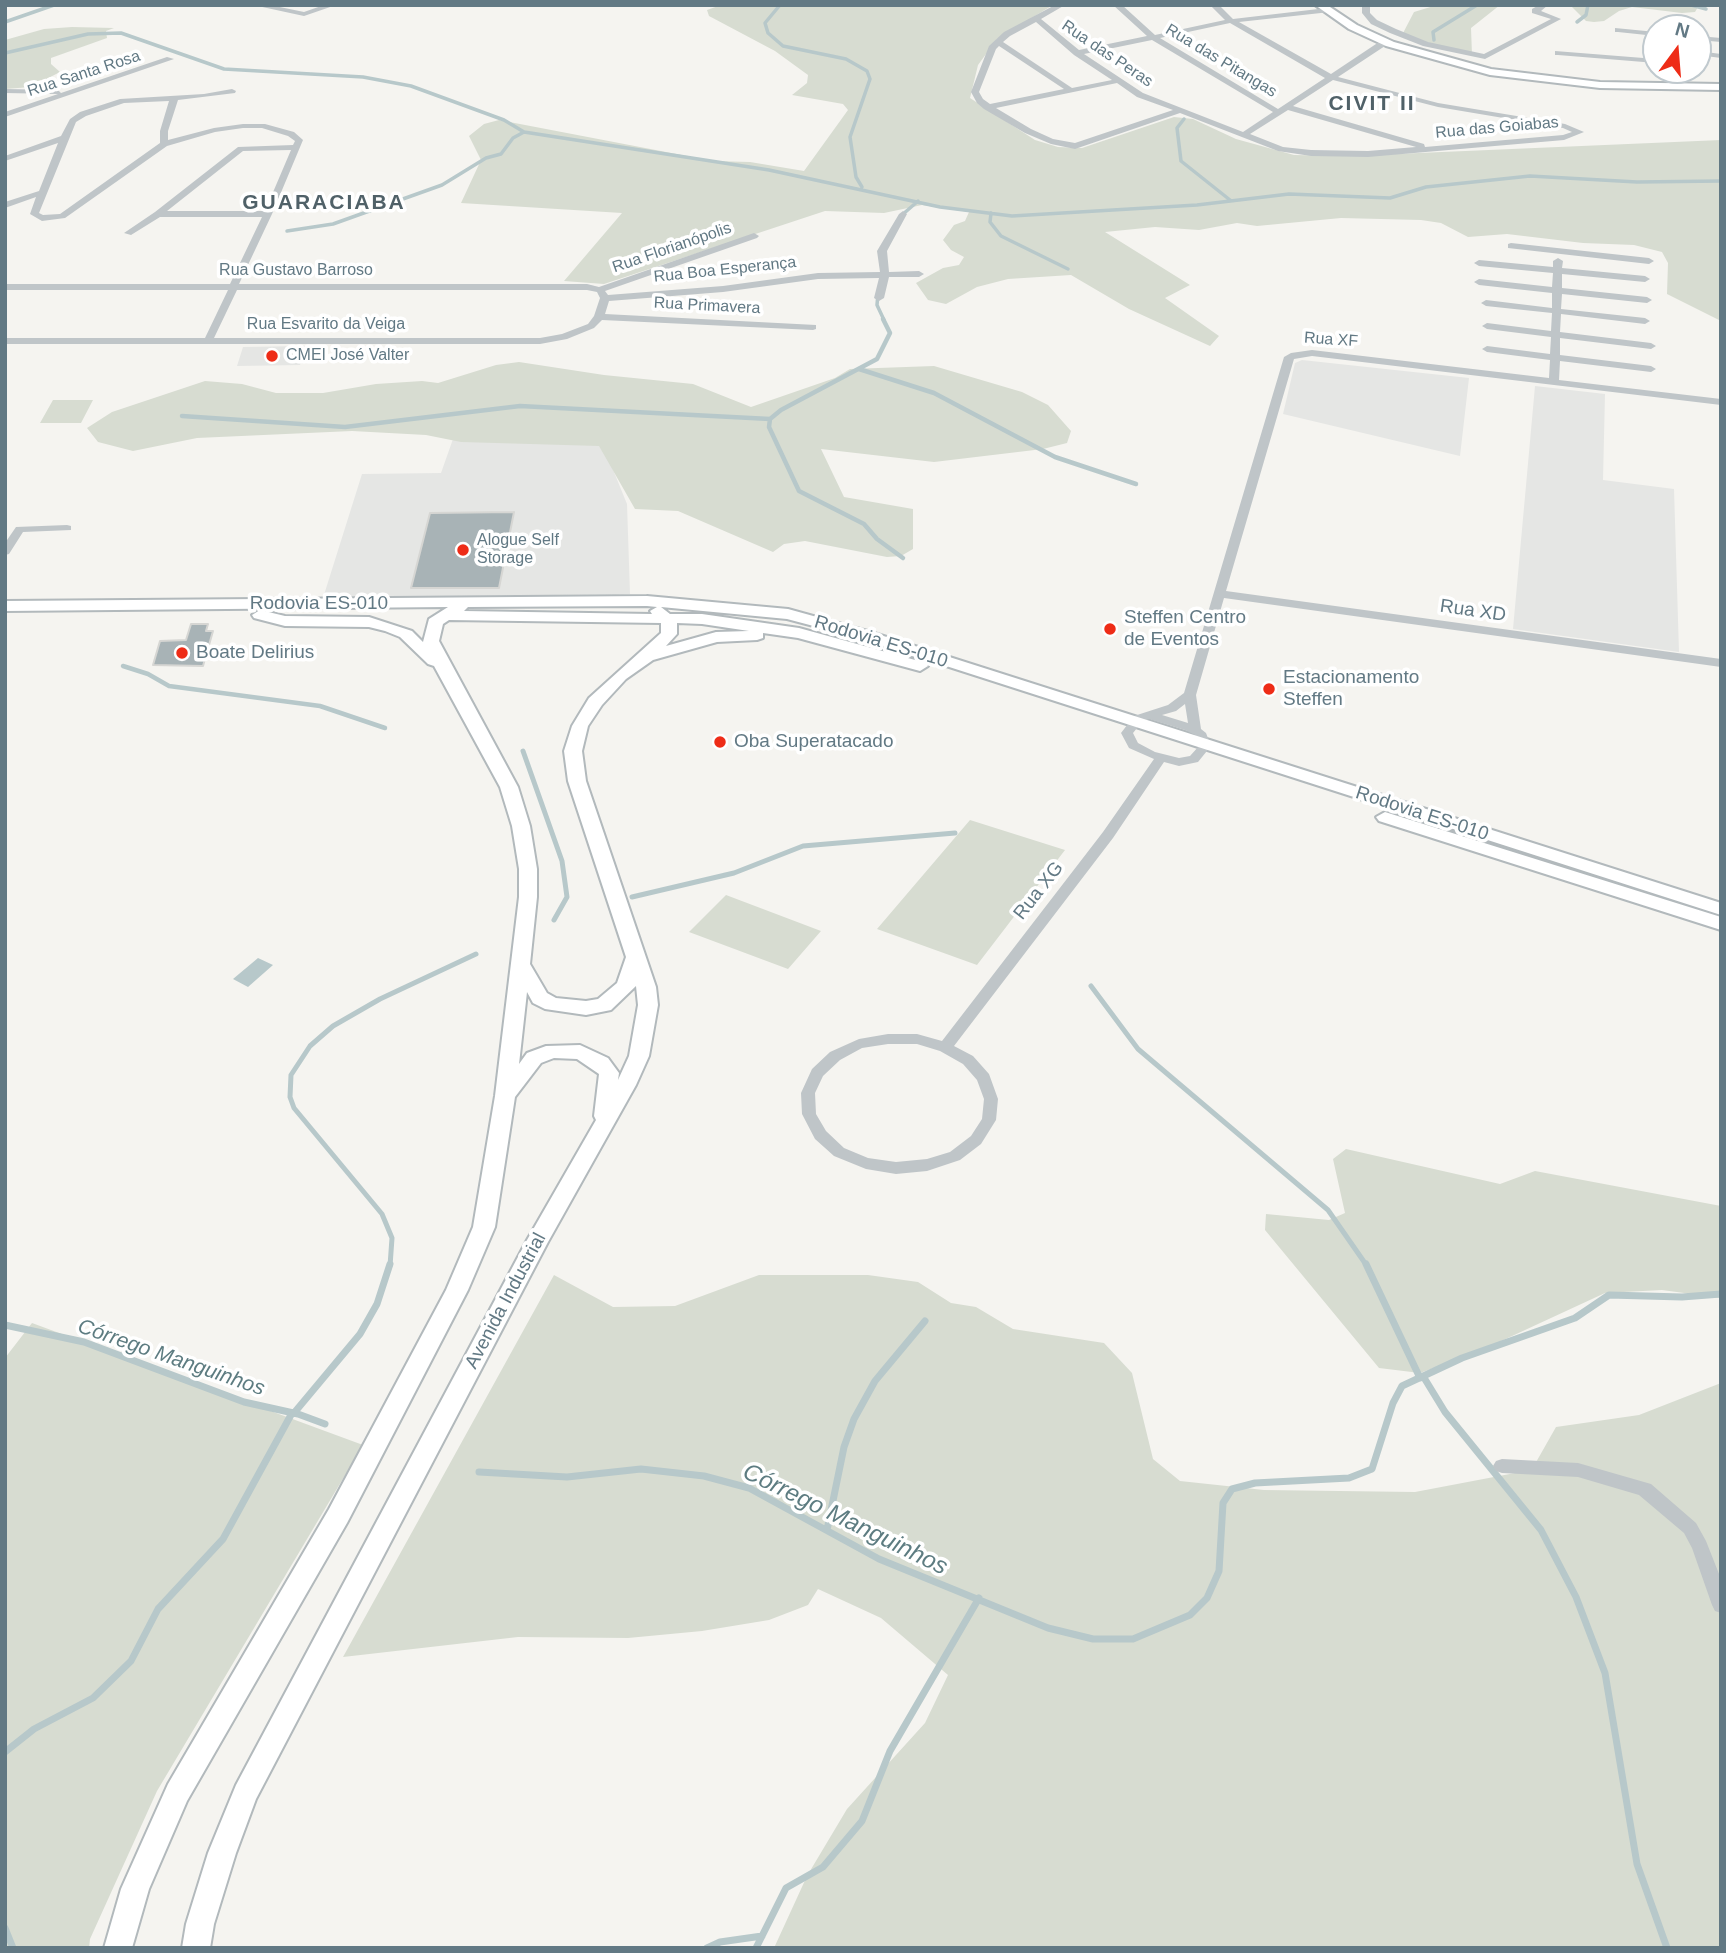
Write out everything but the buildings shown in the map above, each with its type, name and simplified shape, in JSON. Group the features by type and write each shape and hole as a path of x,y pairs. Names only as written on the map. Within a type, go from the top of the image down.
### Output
{"main road":[{"path":"1328,7 1353,27 1385,42 1445,62 1521,77 1619,86 1721,87"},
{"path":"1328,7 1403,41 1503,68 1600,79 1721,80"},
{"path":"647,601 664,616"},
{"name":"Rodovia ES-010","path":"5,606 647,601 751,609 821,622 1721,909"},
{"path":"118,1948 135,1889 177,1793 338,1516 457,1290 484,1227 505,1096 528,898 528,869 521,825 509,787 447,675 432,641 432,628 442,616 478,602"},
{"path":"260,615 285,621 369,622 390,627 422,647 447,675"},
{"name":"Rodovia ES-010","path":"5,616 664,616 799,633 1137,724"},
{"name":"Avenida Industrial","path":"196,1948 200,1924 222,1853 245,1794 531,1252 626,1085 639,1056 648,1005 637,952 578,781 573,751 580,726 595,702 620,676 646,658 669,634 669,621 664,616"},
{"name":"Avenida Industrial","path":"646,658 682,644 748,635 795,638 916,671 936,671"},
{"name":"Rodovia ES-010","path":"1199,744 1721,924"},
{"path":"520,963 540,998 552,1004 586,1008 604,1005 626,986 637,952"},
{"path":"505,1096 534,1058 553,1051 580,1052 601,1063 609,1073 602,1124"}],"street":[{"path":"257,5 304,14 332,5"},
{"path":"1061,5 998,42 987,57 975,92 987,107 1028,131 1051,141 1075,146 1182,110"},
{"name":"Rua das Pitangas","path":"1117,5 1153,37 1280,113"},
{"path":"1214,5 1231,21 1330,76"},
{"path":"1366,5 1366,13 1374,22 1393,31 1426,44 1485,58 1557,19 1535,11 1544,5"},
{"path":"1077,53 1231,21 1328,7"},
{"name":"Rua das Peras","path":"1037,19 1077,53 1118,81 1152,100 1244,135"},
{"path":"1618,30 1642,33"},
{"path":"998,42 1070,90"},
{"path":"1244,135 1385,42"},
{"path":"1558,53 1642,60"},
{"name":"Rua Santa Rosa","path":"5,115 67,92 170,60"},
{"name":"Rua das Goiabas","path":"1244,135 1281,149 1368,154 1564,136 1580,132 1565,126 1445,107 1330,76"},
{"path":"987,107 1118,81"},
{"path":"232,90 174,99 146,98 103,105 73,121 34,214 43,218 62,216 164,144 214,130 262,126 291,134 297,143"},
{"path":"5,91 67,92"},
{"path":"164,144 164,131 174,99"},
{"path":"1288,107 1430,148"},
{"path":"5,159 64,138"},
{"path":"128,233 158,214 241,149 297,143"},
{"path":"208,341 268,214 297,143"},
{"path":"5,205 41,193"},
{"path":"158,214 268,214"},
{"path":"879,298 885,274 882,251 903,214"},
{"name":"Rua Florianópolis","path":"602,294 754,236"},
{"path":"1527,240 1559,247"},
{"path":"1511,246 1559,247 1649,257"},
{"path":"1554,382 1559,247"},
{"path":"1479,263 1646,279"},
{"name":"Rua Boa Esperança","path":"602,294 848,275 919,274"},
{"path":"1479,282 1647,300"},
{"name":"Rua Gustavo Barroso","path":"5,287 587,287 602,294"},
{"path":"599,317 602,294"},
{"path":"1486,303 1646,321"},
{"name":"Rua Esvarito da Veiga","path":"5,341 540,341 582,330 599,317"},
{"name":"Rua Primavera","path":"599,317 813,327"},
{"path":"1487,326 1651,346"},
{"path":"1487,349 1651,369"},
{"name":"Rua XF","path":"1199,744 1190,695 1287,359 1291,356 1312,353 1721,402"},
{"path":"5,552 20,529 67,528"},
{"name":"Rua XD","path":"1220,594 1721,663"},
{"path":"1190,695 1137,724 1133,745 1161,758 1179,762 1199,744"},
{"name":"Rua XG","path":"945,1047 1108,835 1161,758"},
{"path":"888,1038 917,1039 945,1047 968,1060 984,1078 991,1099 989,1120 976,1140 955,1156 927,1166 886,1167 866,1163 839,1152 820,1135 809,1114 808,1093 817,1073 835,1056 859,1044 888,1038"},
{"path":"1502,1466 1578,1470 1645,1489 1690,1528 1700,1546 1721,1605"}],"shaded area":[{"path":"721,5 1053,5 997,39 978,65 970,98 1035,140 1058,147 1082,148 1174,117 1193,119 1236,139 1294,155 1349,156 1721,140 1721,321 1667,294 1668,263 1662,252 1634,245 1583,243 1507,234 1468,237 1441,223 1421,220 1341,218 1257,226 1237,223 1199,230 1155,227 1105,232 1190,285 1165,298 1219,336 1210,346 1129,309 1071,275 1008,279 977,287 946,304 928,300 916,283 943,268 959,265 964,257 951,250 943,240 954,225 965,221 969,212 922,205 884,213 825,211 604,284 564,281 622,213 461,203 481,160 469,136 484,124 499,120 713,161 750,162 804,171 848,110 843,104 792,95 807,83 808,75 775,51 709,16 707,10"},
{"path":"1437,5 1500,5 1471,28 1472,55 1402,35 1414,12"},
{"path":"1570,5 1698,7 1695,12 1682,13 1632,7 1619,11 1604,21 1594,22 1586,21"},
{"path":"114,28 106,31 107,38 51,58 51,64 60,72 31,87 5,89 5,40 44,29"},
{"name":"CMEI José Valter","path":"306,346 300,365 237,366 243,347"},
{"path":"1302,360 1469,378 1460,456 1283,414 1295,363"},
{"path":"519,362 604,375 693,384 751,407 835,378 850,369 934,366 1022,392 1048,405 1071,431 1067,443 1043,449 934,462 821,449 844,497 913,509 913,549 901,556 887,557 805,541 784,544 773,552 678,511 635,509 599,446 461,442 426,435 352,431 197,438 133,451 98,442 87,428 112,412 205,381 242,384 276,393 323,393 376,384 422,381 438,383 496,365"},
{"path":"1535,386 1605,394 1603,480 1674,489 1679,652 1513,629"},
{"path":"53,400 93,400 81,423 40,423"},
{"path":"453,439 603,445 627,504 630,594 323,598 362,474 441,473"},
{"path":"970,820 1065,850 977,965 877,929"},
{"path":"726,895 821,931 788,969 689,932"},
{"path":"258,958 273,965 248,987 233,979"},
{"path":"1346,1149 1500,1184 1535,1171 1721,1206 1721,1298 1662,1290 1605,1293 1484,1349 1420,1373 1379,1368 1265,1230 1266,1214 1329,1220 1345,1213 1333,1159"},
{"path":"554,1275 613,1307 675,1306 759,1275 868,1275 918,1282 951,1303 976,1307 1013,1329 1104,1343 1132,1373 1153,1459 1180,1481 1264,1490 1415,1492 1515,1473 1535,1464 1556,1427 1639,1415 1721,1383 1721,1948 774,1948 807,1876 847,1809 925,1723 948,1675 881,1618 818,1589 808,1605 769,1620 702,1631 628,1638 518,1637 343,1657"},
{"path":"32,1323 363,1445 157,1791 90,1939 89,1948 5,1948 5,1358"}],"waterway":[{"path":"5,22 54,5"},
{"path":"780,5 765,23 768,33 783,46 846,59 867,71 870,79 850,137 856,177 862,187"},
{"path":"1434,40 1433,32 1477,5"},
{"path":"1577,22 1586,15 1588,5"},
{"path":"1691,5 1706,9"},
{"path":"5,53 88,34 121,33 224,69 363,77 411,86 504,120 524,132"},
{"path":"1184,119 1177,128 1181,161 1230,200"},
{"path":"287,231 333,224 442,185 486,158 501,154 513,138 524,132"},
{"path":"524,132 769,170 917,202"},
{"path":"991,213 1012,216 1197,205 1289,194 1390,198 1426,187 1530,176 1637,182 1721,181"},
{"path":"902,215 917,202"},
{"path":"917,202 991,213"},
{"path":"991,213 990,222 1001,236 1068,269"},
{"path":"878,293 877,305 884,320"},
{"path":"770,419 781,410 877,359 890,333 883,319"},
{"path":"859,369 934,393 1055,457 1136,484"},
{"path":"182,416 345,427 520,406 770,419"},
{"path":"770,419 769,427 799,491 864,524 877,539 903,558"},
{"path":"123,666 148,674 169,686 320,706 385,728"},
{"path":"523,751 562,861 567,897 554,920"},
{"path":"632,897 734,873 803,846 955,833"},
{"path":"390,1266 392,1238 382,1214 294,1108 290,1097 291,1075 310,1046 333,1026 380,999 476,954"},
{"path":"1091,986 1138,1049 1328,1210 1367,1266"},
{"path":"294,1413 360,1334 377,1304 390,1264"},
{"path":"1367,1266 1420,1378"},
{"name":"Córrego Manguinhos","path":"1423,1376 1462,1358 1575,1318 1609,1295 1682,1297 1721,1294"},
{"path":"827,1530 844,1447 854,1419 875,1381 925,1321"},
{"name":"Córrego Manguinhos","path":"5,1325 84,1342 244,1402 298,1414 325,1424"},
{"path":"1423,1376 1445,1412 1541,1530 1576,1597 1605,1673 1637,1864 1667,1948"},
{"name":"Córrego Manguinhos","path":"978,1599 1048,1628 1093,1639 1133,1639 1190,1615 1207,1598 1219,1571 1223,1503 1232,1489 1255,1483 1349,1478 1372,1469 1393,1403 1402,1386 1420,1378"},
{"path":"5,1752 34,1729 93,1698 131,1661 158,1609 223,1539 292,1413"},
{"name":"Córrego Manguinhos","path":"479,1472 567,1477 641,1469 704,1476 749,1488 879,1559 978,1599"},
{"path":"762,1936 786,1888 823,1867 862,1821 890,1751 978,1599"},
{"path":"5,1928 13,1948"},
{"path":"707,1948 720,1942 762,1936"},
{"path":"756,1948 762,1936"}],"place":[{"name":"CMEI José Valter","path":"272,356"},
{"name":"Alogue Self Storage","path":"463,550"},
{"name":"Steffen Centro de Eventos","path":"1110,629"},
{"name":"Boate Delirius","path":"182,653"},
{"name":"Estacionamento Steffen","path":"1269,689"},
{"name":"Oba Superatacado","path":"720,742"}],"district":[{"name":"CIVIT II","path":"1372,104"},
{"name":"GUARACIABA","path":"324,203"}]}
